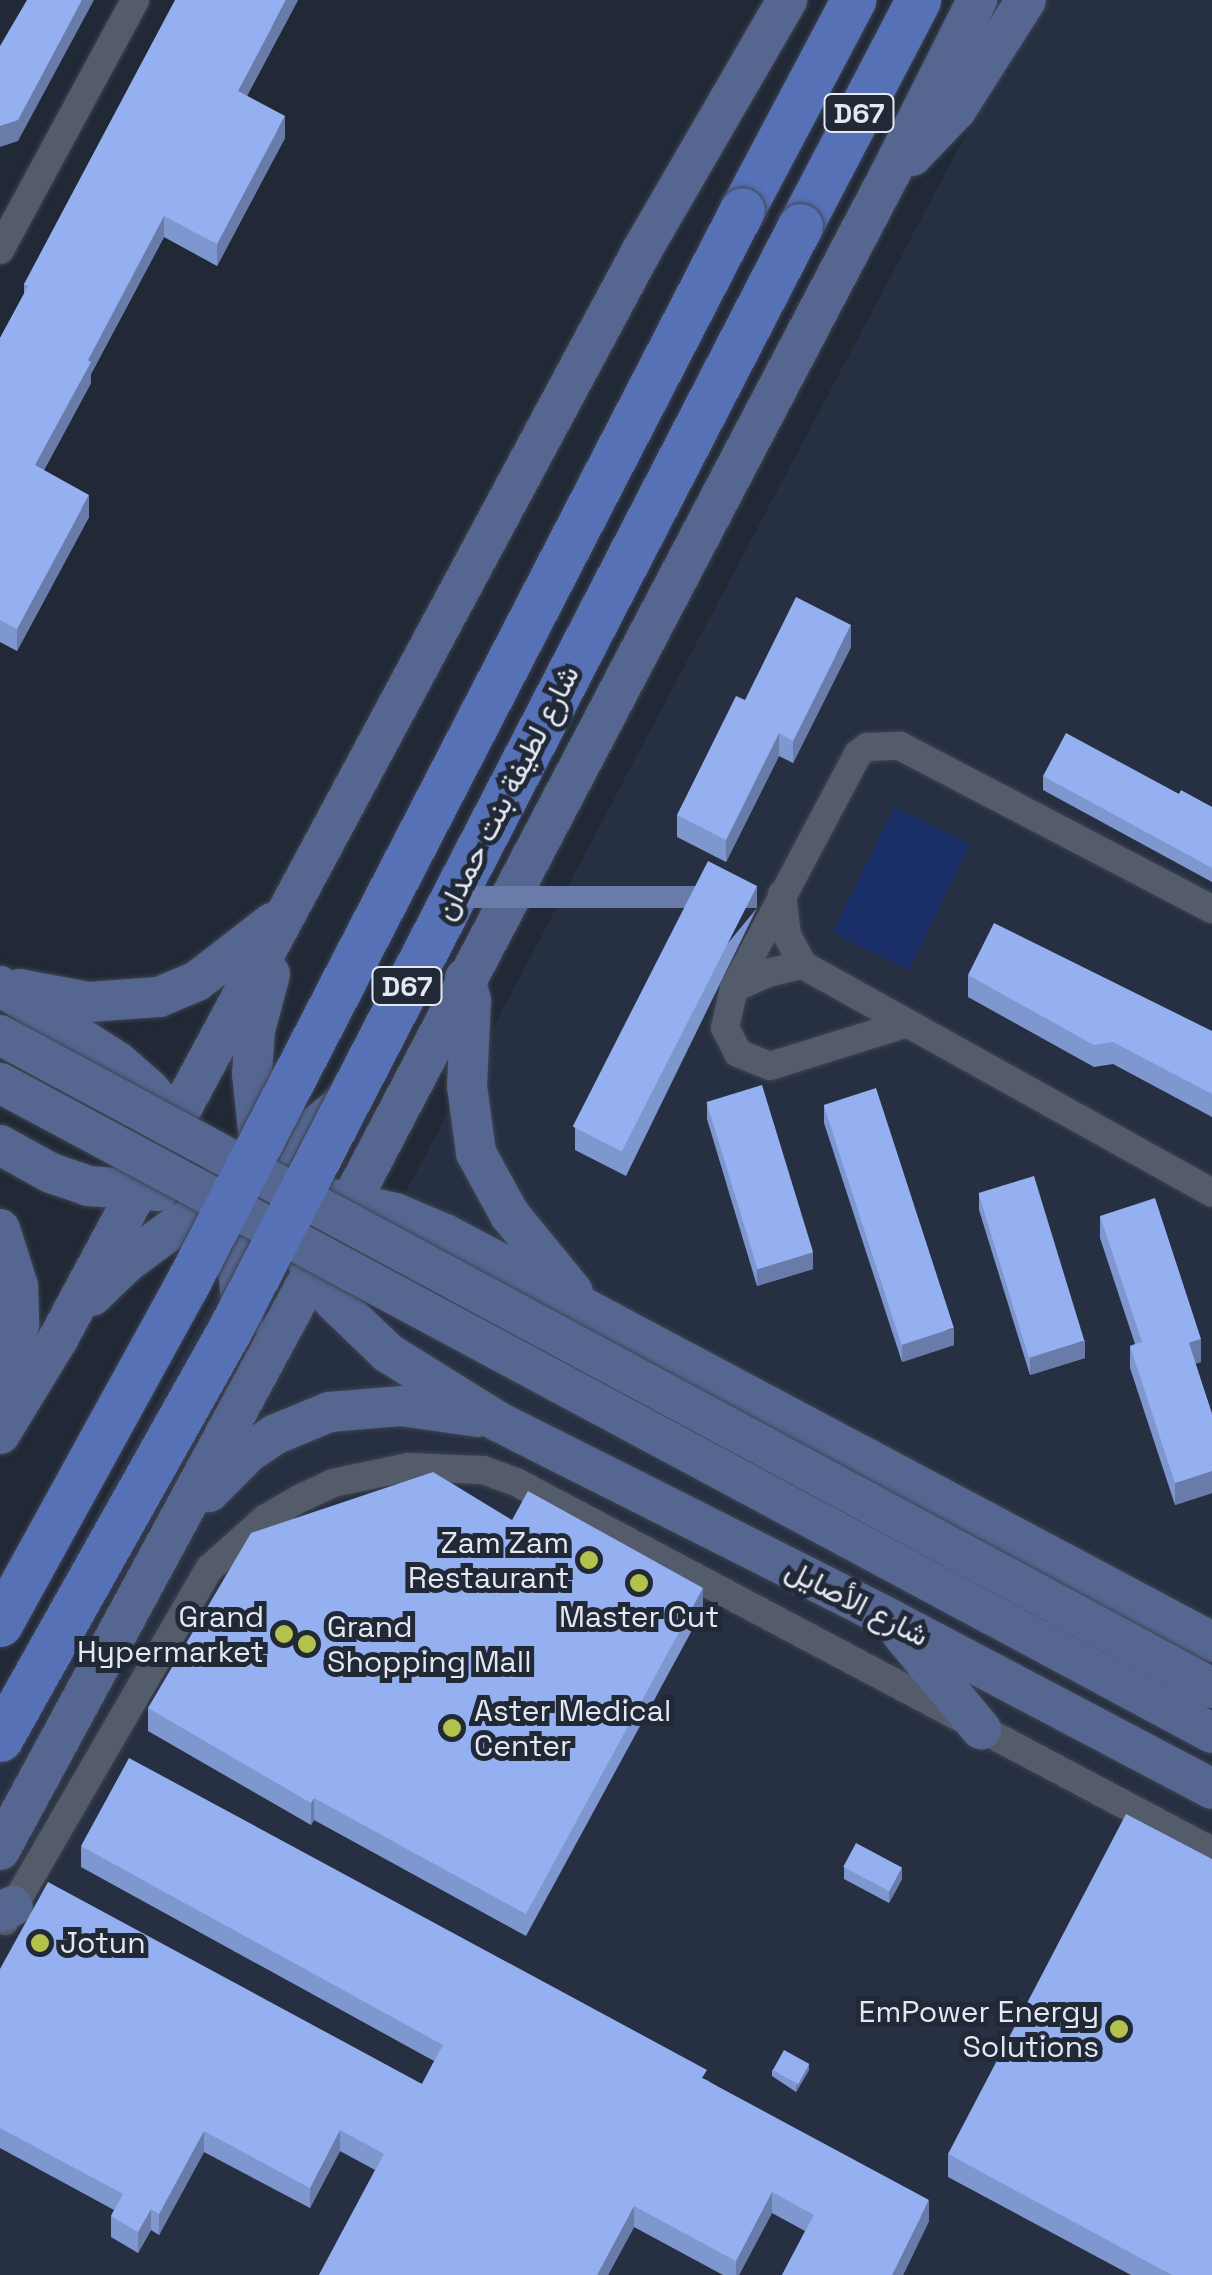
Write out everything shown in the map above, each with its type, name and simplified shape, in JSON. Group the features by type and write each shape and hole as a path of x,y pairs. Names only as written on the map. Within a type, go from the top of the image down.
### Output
{"main road":[{"name":"شارع لطيفة بنت حمدان","path":"0,1624 186,1286 853,0"},
{"name":"شارع لطيفة بنت حمدان","path":"0,1739 229,1331 918,0"}],"street":[{"path":"4,234 135,0"},
{"path":"0,1434 58,1338 641,252 787,0"},
{"path":"0,1850 351,1201 464,977 890,174 977,0"},
{"path":"890,174 956,110 1026,0"},
{"path":"905,1024 782,1064 758,1064 738,1054 724,1028 734,988 858,754 867,747 888,743 1212,909"},
{"path":"782,894 787,935 804,965 1212,1193"},
{"path":"0,986 88,1002 158,997 197,981 286,911"},
{"path":"286,911 256,1030 252,1074 268,1179 312,1270 334,1301 388,1353 499,1422"},
{"path":"734,988 767,973 804,965"},
{"path":"268,1179 464,977"},
{"path":"464,977 471,1001 467,1086 476,1152 510,1216 582,1302"},
{"path":"0,986 6,994 118,1062 175,1120 216,1192 235,1240 241,1275 241,1338 227,1393 176,1498 174,1533"},
{"path":"0,1035 1212,1688"},
{"path":"0,1084 1212,1733"},
{"path":"0,1145 52,1173 88,1186 135,1192 216,1192 268,1179 419,1222 582,1302 1212,1642"},
{"path":"58,1338 126,1263 216,1192"},
{"path":"0,1229 18,1286 19,1324 0,1402"},
{"path":"174,1533 249,1452 304,1421 330,1412 400,1406 499,1422"},
{"name":"شارع الأصايل","path":"499,1422 1212,1789"},
{"path":"4,1916 210,1568 266,1518 334,1484 370,1473 445,1466 483,1470 518,1483 1212,1851"},
{"path":"890,1620 981,1730"}],"shaded area":[{"path":"1037,0 1212,0 1212,2275 0,2275 0,1693 257,1216 363,1273"},
{"path":"894,807 970,844 909,970 833,933"}],"building":[{"path":"27,0 82,0 18,120 0,126 0,46"},
{"path":"175,0 286,0 238,91 285,116 217,244 164,216 88,360 91,362 35,465 89,495 17,629 0,620 0,338 28,286 24,284"},
{"path":"796,597 851,625 793,741 779,733 726,840 677,815 736,696 745,700"},
{"path":"1066,733 1179,794 1181,790 1212,807 1212,868 1043,776"},
{"path":"708,861 757,886 622,1151 573,1127"},
{"path":"994,923 1212,1031 1212,1094 1113,1042 1094,1045 968,975"},
{"path":"762,1085 813,1252 758,1269 707,1102"},
{"path":"876,1088 954,1328 902,1345 824,1105"},
{"path":"1034,1176 1084,1340 1029,1357 979,1193"},
{"path":"1155,1198 1201,1339 1189,1343 1212,1414 1212,1471 1175,1483 1130,1346 1142,1342 1100,1216"},
{"path":"433,1472 512,1520 528,1491 703,1588 526,1914 314,1798 311,1803 148,1708 251,1533"},
{"path":"129,1758 707,2070 702,2078 929,2200 892,2275 782,2275 814,2215 772,2192 736,2261 634,2206 597,2275 319,2275 384,2154 340,2130 310,2188 204,2131 159,2214 151,2209 138,2232 111,2216 123,2194 0,2128 0,1969 48,1882 422,2084 443,2045 81,1846"},
{"name":"EmPower Energy Solutions","path":"1126,1814 1212,1859 1212,2275 1172,2275 948,2154"},
{"path":"856,1843 902,1867 889,1891 843,1867"},
{"path":"784,2050 809,2064 798,2084 773,2070"}],"place":[{"name":"Zam Zam Restaurant","path":"589,1560"},
{"name":"Master Cut","path":"639,1583"},
{"name":"Grand Hypermarket","path":"284,1634"},
{"name":"Grand Shopping Mall","path":"307,1644"},
{"name":"Aster Medical Center","path":"452,1728"},
{"name":"Jotun","path":"40,1943"},
{"name":"EmPower Energy Solutions","path":"1119,2029"}]}
